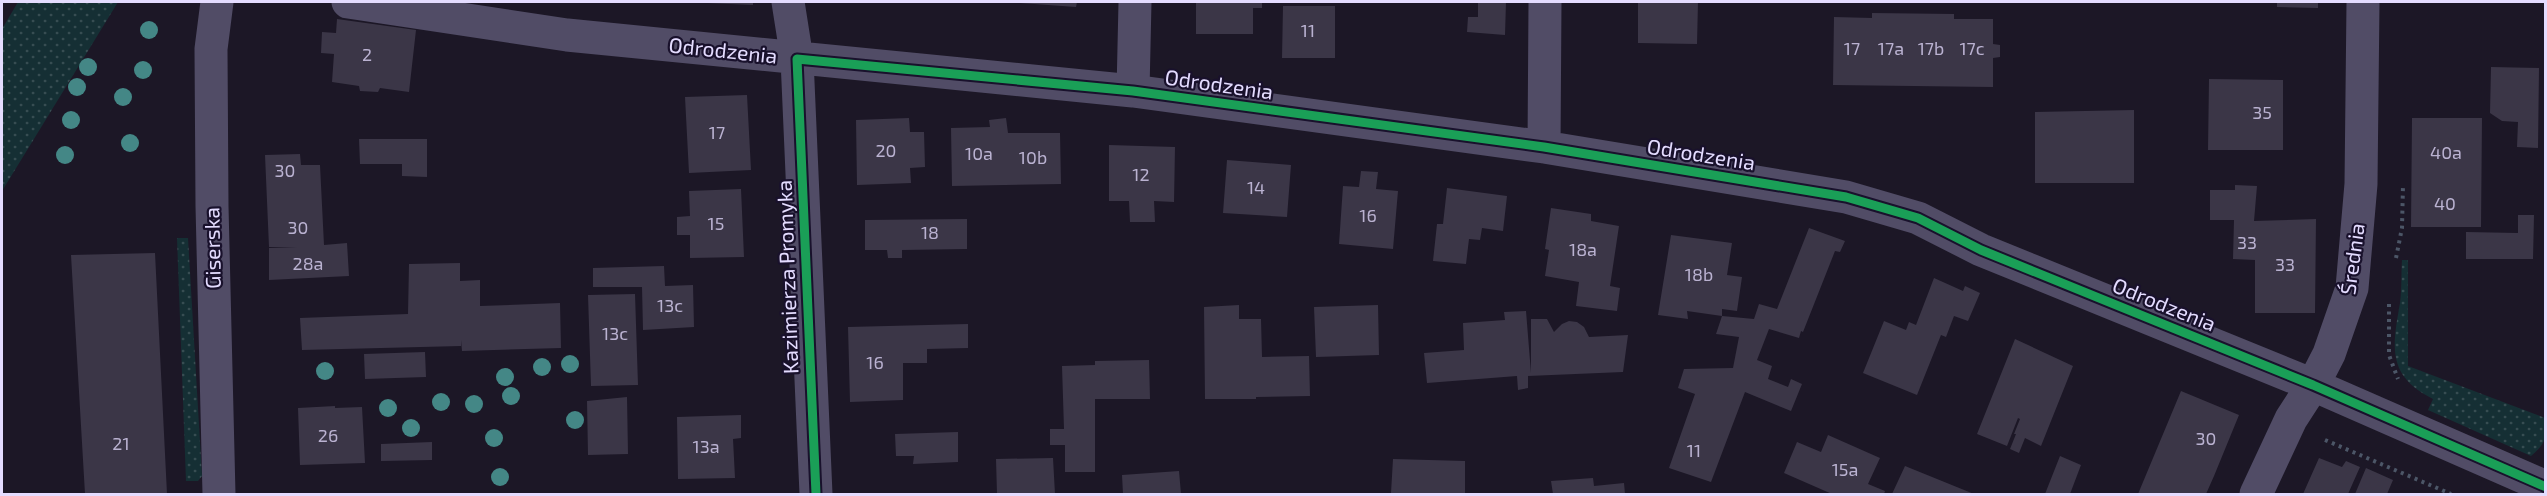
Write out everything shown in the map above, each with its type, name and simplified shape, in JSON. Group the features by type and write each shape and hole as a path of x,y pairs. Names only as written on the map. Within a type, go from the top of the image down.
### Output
{"street":[{"name":"Giserska","path":"217,2 211,49 212,206 219,495"},
{"name":"Odrodzenia","path":"348,2 567,35 1133,92 1544,147 1846,196 1918,218 1981,250 2313,385 2546,487"},
{"name":"Kazimierza Promyka","path":"788,2 797,59 816,495"},
{"path":"1133,92 1135,2"},
{"path":"1544,147 1545,2"},
{"name":"Średnia","path":"2256,495 2291,419 2313,385 2329,354 2352,288 2361,184 2363,2"}],"path":[{"path":"2396,259 2402,228 2403,183"},
{"path":"2389,301 2389,355 2398,379 2405,389 2416,397 2389,468"}],"green space":[{"path":"18,2 118,2 2,191 2,29"},
{"path":"177,238 188,238 202,476 198,481 186,481"},
{"path":"2402,260 2408,260 2408,366 2545,418 2544,440 2531,456 2428,410 2433,399 2407,381 2396,359 2395,347 2401,298"}],"building":[{"path":"753,2 753,5 707,3"},
{"path":"1020,2 1077,2 1076,7"},
{"path":"1196,2 1262,2 1262,8 1253,8 1253,34 1196,34"},
{"path":"1478,2 1506,2 1505,35 1467,32 1468,17 1478,17"},
{"path":"1638,2 1698,2 1697,44 1638,43"},
{"path":"2277,2 2318,2 2318,8 2277,7"},
{"path":"1283,6 1335,6 1335,58 1282,58"},
{"path":"1872,13 1954,14 1954,19 1993,19 1993,44 2000,45 2000,57 1993,58 1993,87 1833,85 1834,17 1872,18"},
{"path":"337,19 416,30 409,92 380,88 378,92 360,91 359,86 332,82 334,54 321,53 322,32 336,33"},
{"path":"2491,67 2539,68 2538,148 2517,147 2518,122 2502,121 2490,113"},
{"path":"2209,79 2283,80 2283,150 2208,150"},
{"path":"747,95 751,170 689,173 685,97"},
{"path":"2134,110 2134,183 2035,183 2035,112"},
{"path":"909,118 910,132 924,132 925,167 910,168 911,183 857,185 856,120"},
{"path":"1006,118 1008,133 1060,133 1061,184 952,186 951,128 990,127 989,120"},
{"path":"2412,118 2482,118 2481,227 2411,227"},
{"path":"359,139 427,139 427,177 402,176 402,164 360,164"},
{"path":"1109,145 1175,147 1174,202 1154,201 1155,222 1130,222 1129,201 1109,201"},
{"path":"300,154 301,165 320,165 324,245 347,243 349,276 269,280 269,248 297,247 269,247 265,155"},
{"path":"1227,160 1291,165 1287,217 1223,213"},
{"path":"1361,171 1378,172 1376,189 1398,191 1393,249 1339,244 1343,186 1359,187"},
{"path":"2235,185 2257,186 2254,221 2316,219 2315,313 2255,313 2255,260 2233,259 2234,220 2210,220 2210,190 2235,190"},
{"path":"1447,188 1507,196 1503,231 1482,228 1480,240 1469,239 1466,264 1433,261 1437,224 1443,224"},
{"path":"741,189 744,257 690,258 690,235 677,235 677,217 690,216 689,191"},
{"path":"1551,208 1591,214 1591,221 1619,226 1610,286 1620,288 1617,311 1576,306 1579,282 1545,276 1549,250 1545,249"},
{"path":"2518,215 2534,215 2533,259 2466,259 2466,232 2518,233"},
{"path":"967,219 967,249 902,250 902,258 888,258 887,250 865,250 865,220"},
{"path":"1809,228 1845,241 1840,252 1835,251 1799,338 1769,329 1757,360 1772,366 1768,379 1788,387 1791,379 1802,384 1791,411 1745,392 1711,482 1669,468 1695,394 1678,388 1684,369 1733,368 1739,337 1716,334 1722,316 1754,319 1759,304 1777,309"},
{"path":"1671,235 1732,243 1727,275 1742,277 1737,311 1722,309 1722,316 1687,311 1688,319 1658,315"},
{"path":"155,253 167,494 85,494 71,255"},
{"path":"460,263 460,281 480,280 480,306 560,303 561,348 462,351 461,340 461,346 302,350 300,318 408,314 409,264"},
{"path":"664,266 665,286 693,285 694,327 643,330 642,287 593,287 593,268"},
{"path":"1934,278 1963,291 1965,286 1980,293 1968,321 1954,316 1946,337 1941,335 1917,395 1863,373 1884,321 1906,330 1909,322 1916,325"},
{"path":"635,294 638,385 591,386 588,295"},
{"path":"1239,305 1239,319 1261,319 1262,357 1309,356 1310,396 1205,399 1204,307"},
{"path":"1378,305 1379,355 1316,357 1314,307"},
{"path":"1526,311 1531,373 1531,319 1547,319 1554,332 1569,321 1577,322 1584,327 1589,337 1628,335 1623,372 1528,376 1528,388 1518,390 1517,376 1427,383 1424,353 1464,350 1463,323 1505,320 1504,312"},
{"path":"968,324 968,348 927,349 927,363 903,363 903,400 850,402 848,327"},
{"path":"2015,339 2073,366 2041,446 2025,438 2019,453 2010,449 2020,419 2018,418 2007,446 1977,434"},
{"path":"425,352 426,377 365,379 364,354"},
{"path":"1149,360 1150,399 1095,399 1095,472 1065,472 1065,445 1050,445 1050,429 1064,429 1062,366 1095,365 1095,361"},
{"path":"2181,391 2239,415 2214,476 2206,494 2138,494"},
{"path":"627,397 628,454 588,455 587,401"},
{"path":"335,406 335,408 362,407 365,463 300,465 298,408"},
{"path":"741,415 741,438 733,439 735,478 678,479 677,417"},
{"path":"958,432 958,462 913,464 914,456 896,456 895,434"},
{"path":"1828,435 1880,458 1868,484 1885,491 1884,494 1832,494 1784,473 1797,442 1821,452"},
{"path":"432,442 432,460 381,461 381,444"},
{"path":"2060,456 2081,465 2070,494 2045,494"},
{"path":"1053,458 1055,494 997,494 996,459"},
{"path":"2319,458 2342,467 2346,461 2360,467 2348,494 2303,494"},
{"path":"1393,459 1465,461 1465,494 1391,493"},
{"path":"1905,466 1974,494 1892,494"},
{"path":"2366,468 2393,480 2387,494 2355,494"},
{"path":"1179,471 1181,494 1123,494 1122,475"},
{"path":"1593,478 1594,486 1624,483 1625,494 1553,494 1551,481"}],"cycle path":[{"path":"816,494 797,59 1133,91 1544,147 1846,197 1918,218 1981,250 2313,385 2546,487"}]}
